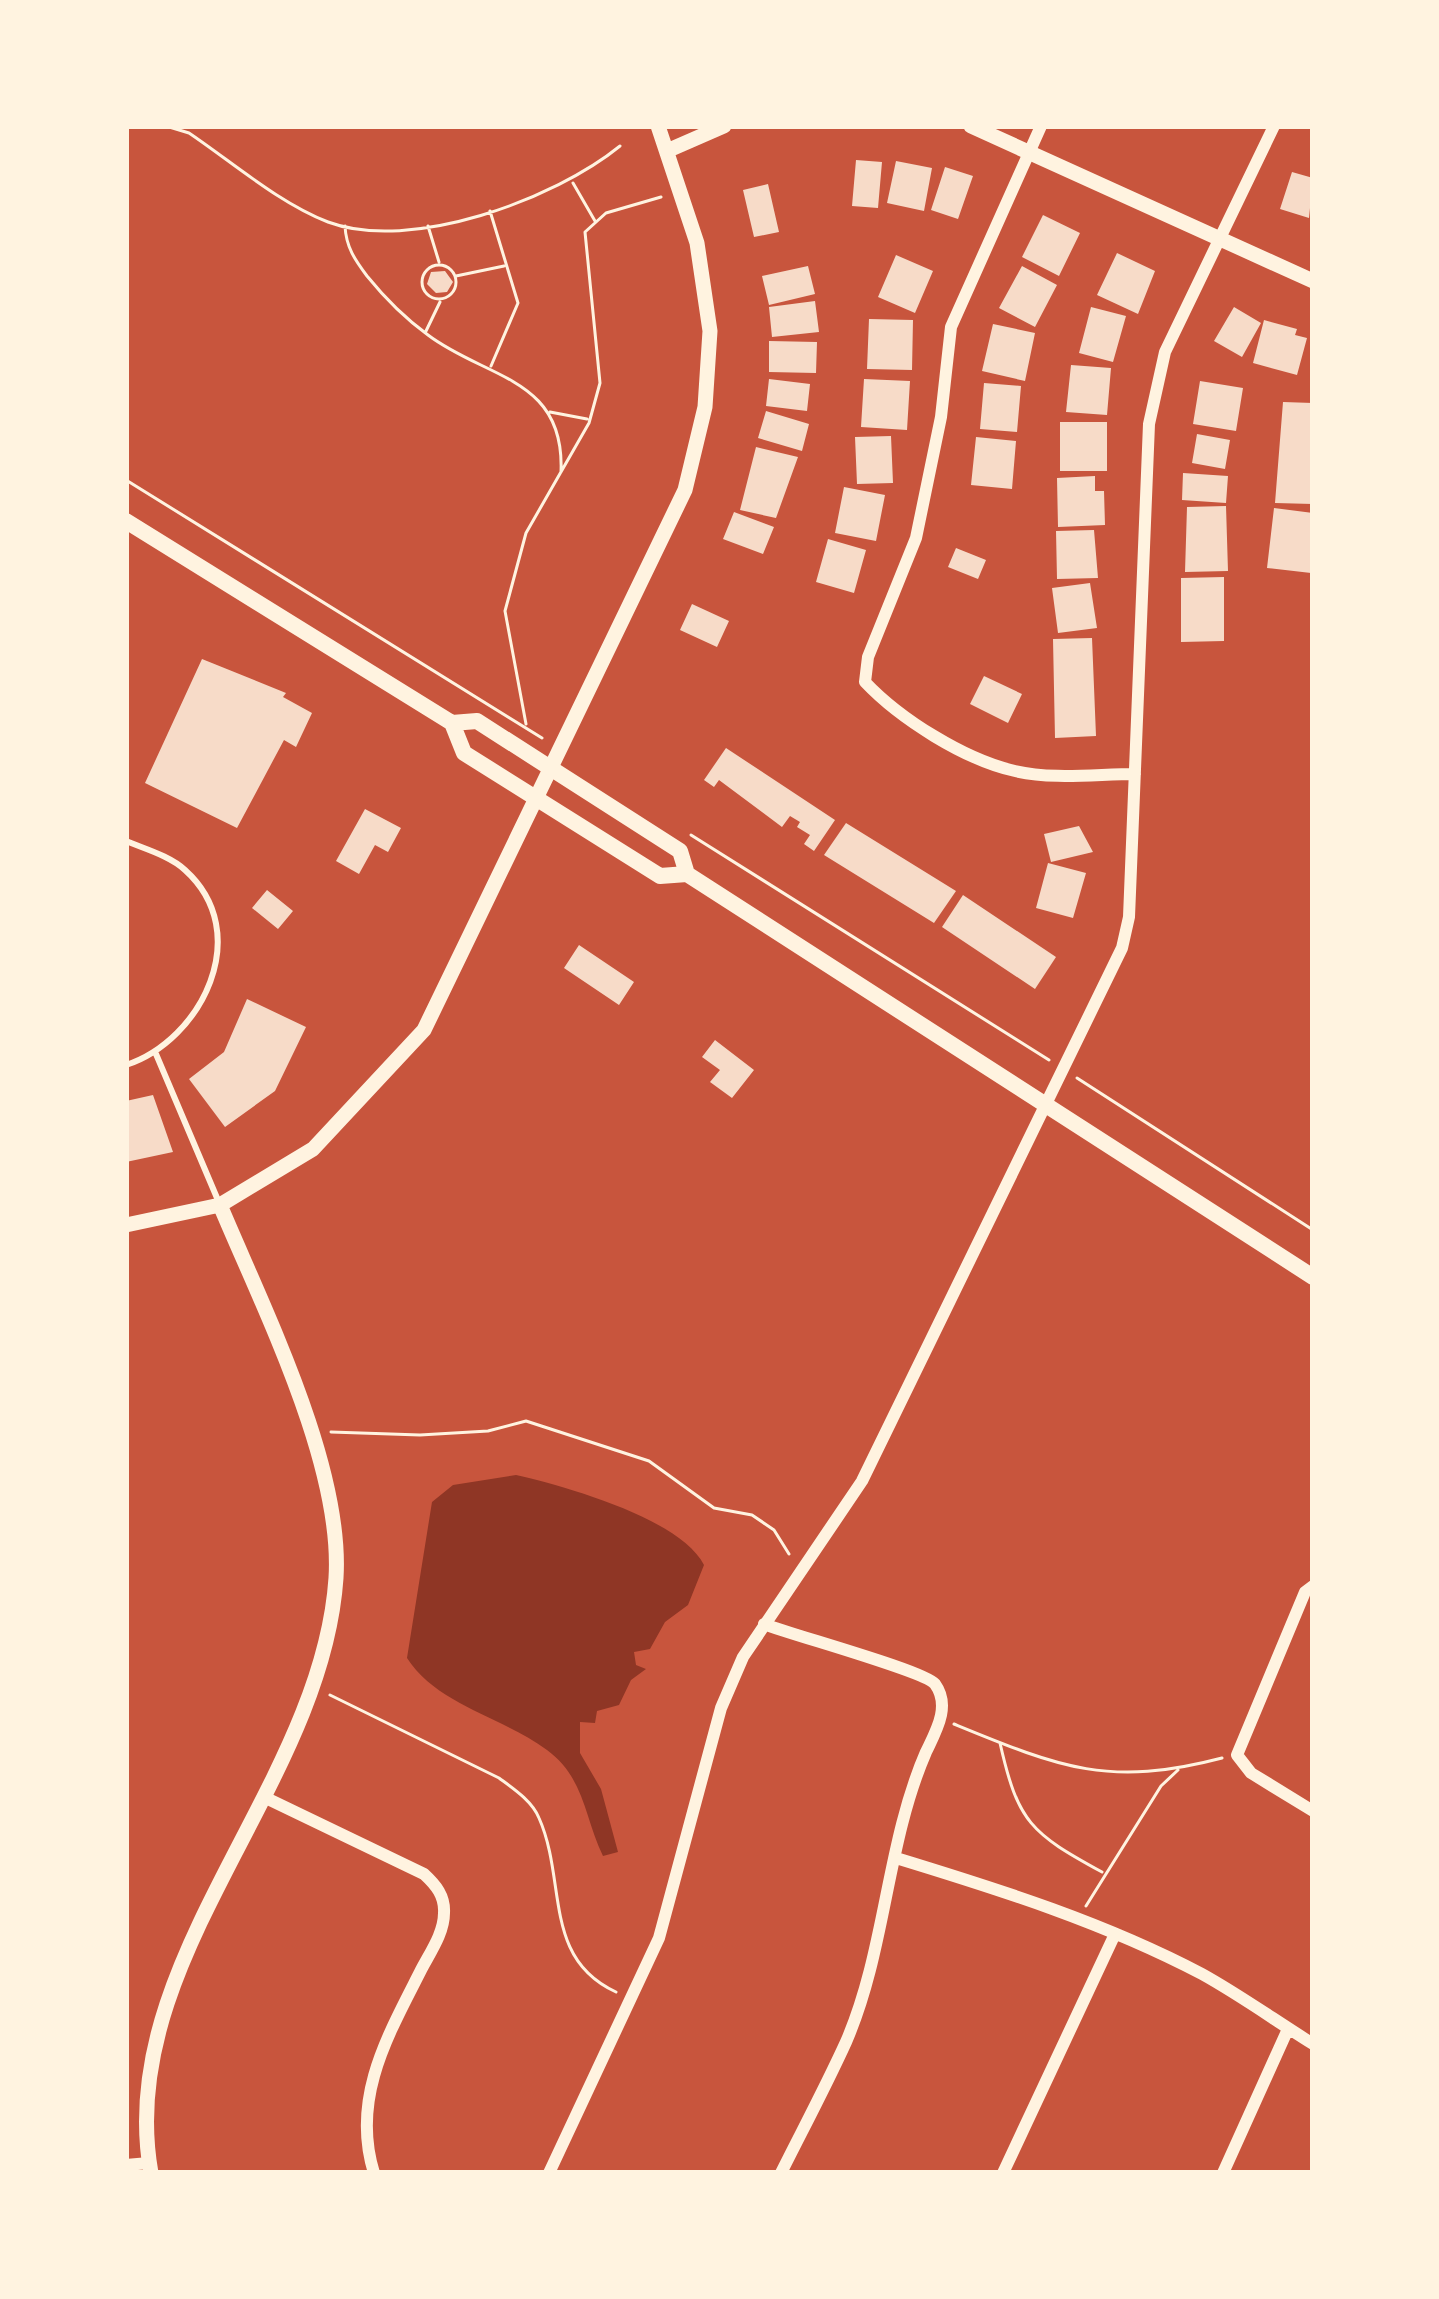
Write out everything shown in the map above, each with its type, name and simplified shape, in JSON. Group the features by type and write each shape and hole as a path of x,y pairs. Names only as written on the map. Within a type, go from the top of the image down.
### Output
{"main road":[{"path":"126,521 452,723 478,721 554,758 680,851 687,874"},
{"path":"452,723 464,753 660,876 687,874 1313,1277"}],"street":[{"path":"126,1225 220,1205 313,1149 424,1030 685,490 705,407 710,332 697,243 658,126"},
{"path":"669,150 724,126"},
{"path":"971,126 1313,281"},
{"path":"1041,126 951,327 941,417 916,538 868,657 865,682 883,700 984,761 1030,774 1136,774"},
{"path":"549,2173 634,2000 665,1919 721,1708 764,1624 862,1481 908,1395 1122,948 1130,917 1149,424 1165,352 1274,126"},
{"path":"126,2165 150,2168 150,2068 159,2019 266,1798 310,1685 336,1582 335,1535 311,1432 220,1205"},
{"path":"1313,1586 1305,1592 1237,1754 1251,1773 1313,1811"},
{"path":"764,1624 932,1679 942,1700 941,1719 914,1779 848,2039 781,2173"},
{"path":"266,1798 424,1874 442,1895 442,1928 388,2033 366,2099 365,2132 374,2173"},
{"path":"896,1858 1115,1934 1203,1975 1313,2044"},
{"path":"1003,2173 1115,1934"},
{"path":"1223,2173 1288,2029"}],"lane":[{"path":"126,841 190,874 213,914 218,938 214,979 203,1000 156,1054 126,1065"},
{"path":"156,1054 220,1205"}],"path":[{"path":"166,126 185,129 326,221 367,231 428,224 541,197 620,146"},
{"path":"572,181 596,223"},
{"path":"526,725 505,611 526,533 590,418 600,383 585,232 605,213 681,192"},
{"path":"490,209 518,303 490,368"},
{"path":"428,224 440,264 456,277"},
{"path":"345,226 346,243 359,265 426,333 524,387 548,412 560,435 560,474"},
{"path":"440,264 425,271 421,282 425,293 441,299"},
{"path":"456,277 506,265"},
{"path":"426,333 441,299 452,294 456,277"},
{"path":"548,412 590,418"},
{"path":"126,480 526,725 554,758"},
{"path":"682,829 1313,1230"},
{"path":"311,1432 420,1435 488,1431 526,1421 604,1442 649,1461 714,1508 752,1515 774,1530 800,1570"},
{"path":"310,1685 499,1778 522,1795 538,1814 560,1928 577,1964 589,1977 634,2000"},
{"path":"941,1719 1053,1764 1115,1776 1180,1769 1237,1754"},
{"path":"1000,1743 1014,1803 1048,1842 1103,1873"},
{"path":"1079,1918 1161,1786 1180,1769"}],"shaded area":[{"path":"516,1475 591,1496 647,1519 691,1548 704,1565 688,1605 665,1622 650,1649 634,1652 636,1665 646,1669 631,1680 619,1705 597,1711 595,1723 580,1722 580,1753 601,1789 618,1852 603,1856 576,1786 560,1761 530,1739 435,1688 407,1658 432,1502 453,1485"}],"building":[{"path":"856,160 882,162 878,208 852,206"},
{"path":"896,161 932,168 924,211 887,203"},
{"path":"945,167 973,176 958,219 931,210"},
{"path":"1292,172 1313,178 1309,218 1280,209"},
{"path":"768,184 779,232 754,237 743,190"},
{"path":"1043,215 1080,233 1059,276 1022,257"},
{"path":"1117,253 1155,271 1138,314 1097,295"},
{"path":"896,255 933,271 915,313 878,297"},
{"path":"808,266 815,294 769,305 762,276"},
{"path":"1022,266 1057,285 1035,327 999,308"},
{"path":"445,271 453,282 447,292 436,293 427,284 431,272"},
{"path":"815,301 819,332 772,337 769,307"},
{"path":"1091,307 1126,316 1113,362 1079,353"},
{"path":"1234,307 1261,323 1242,357 1214,341"},
{"path":"869,319 913,320 912,370 867,369"},
{"path":"1264,320 1297,329 1295,335 1307,338 1297,375 1253,363"},
{"path":"993,324 1035,333 1025,381 982,371"},
{"path":"769,341 817,342 816,373 769,372"},
{"path":"1071,365 1111,368 1107,415 1066,412"},
{"path":"769,379 810,384 807,411 766,406"},
{"path":"864,379 910,381 907,430 861,427"},
{"path":"1200,381 1243,388 1236,431 1193,424"},
{"path":"984,383 1021,386 1017,432 980,429"},
{"path":"1283,402 1313,403 1313,504 1275,503"},
{"path":"766,411 809,424 802,451 758,438"},
{"path":"1060,422 1107,422 1107,471 1060,471"},
{"path":"1197,434 1230,440 1225,469 1192,463"},
{"path":"891,436 893,483 857,484 855,437"},
{"path":"976,437 1016,441 1012,489 971,485"},
{"path":"756,447 798,457 776,518 740,510"},
{"path":"1183,473 1228,476 1226,503 1182,500"},
{"path":"1095,476 1095,491 1104,491 1105,525 1058,527 1057,478"},
{"path":"844,487 885,495 876,541 835,533"},
{"path":"1226,506 1228,571 1185,572 1187,507"},
{"path":"1274,508 1313,513 1311,573 1267,568"},
{"path":"734,512 774,527 763,554 723,539"},
{"path":"1094,530 1098,578 1057,579 1056,531"},
{"path":"828,539 866,550 854,593 816,582"},
{"path":"956,548 986,560 978,579 948,567"},
{"path":"1224,577 1224,641 1181,642 1181,578"},
{"path":"1090,583 1097,628 1058,633 1052,588"},
{"path":"692,604 729,621 717,647 680,630"},
{"path":"1092,638 1096,736 1055,738 1053,639"},
{"path":"202,659 286,693 283,697 312,713 296,747 284,740 237,828 145,783"},
{"path":"984,676 1022,694 1008,723 970,704"},
{"path":"726,748 835,820 814,851 804,844 810,835 797,827 800,822 790,816 782,827 719,780 714,787 704,780"},
{"path":"365,809 401,828 388,852 375,845 359,874 336,861"},
{"path":"846,823 956,891 934,923 824,855"},
{"path":"1079,826 1093,852 1051,862 1044,834"},
{"path":"1048,863 1086,873 1073,918 1036,908"},
{"path":"267,890 293,911 278,929 252,908"},
{"path":"963,895 1056,957 1035,989 942,927"},
{"path":"579,945 634,982 619,1005 564,968"},
{"path":"247,999 306,1027 275,1091 225,1127 189,1079 224,1052"},
{"path":"715,1040 754,1070 732,1098 710,1082 720,1070 702,1057"},
{"path":"153,1095 173,1152 126,1162 126,1101"}]}
